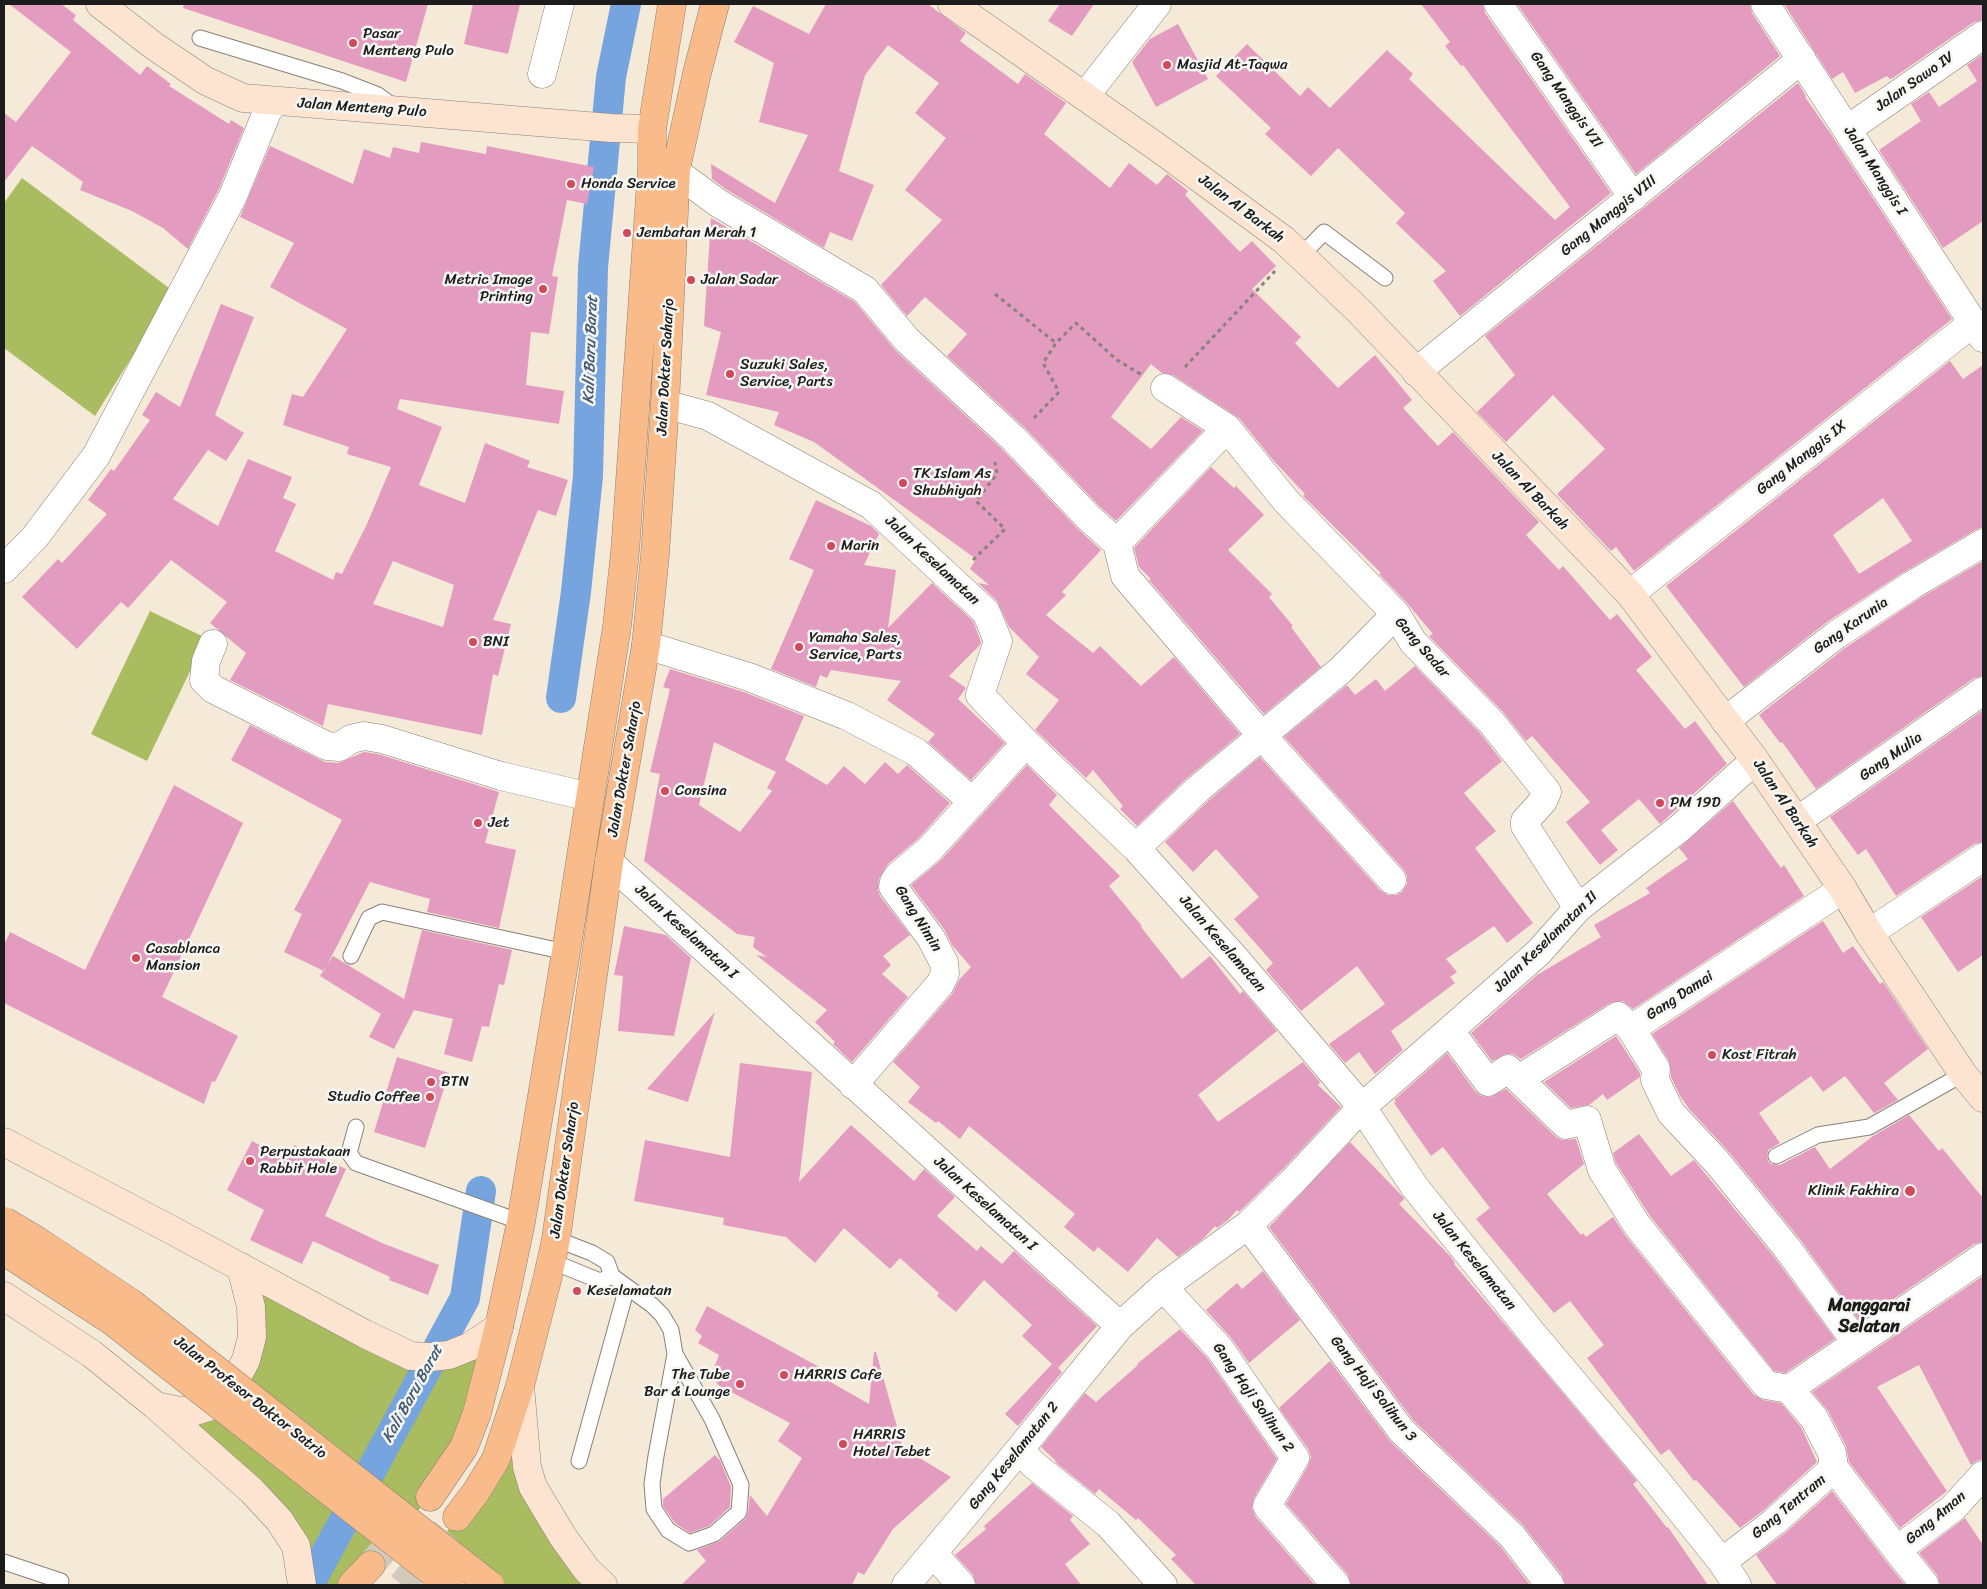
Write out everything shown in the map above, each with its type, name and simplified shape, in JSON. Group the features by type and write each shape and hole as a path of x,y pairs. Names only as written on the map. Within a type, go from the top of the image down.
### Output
{"main road":[{"name":"Jalan Dokter Saharjo","path":"430,1497 464,1447 477,1412 499,1327 521,1222 566,952 617,626 625,552 652,168 652,129 672,4"},
{"name":"Jalan Dokter Saharjo","path":"457,1517 476,1492 496,1458 520,1386 554,1250 609,862 646,645 655,555 665,404 676,172 697,73 715,4"},
{"name":"Jalan Profesor Doktor Satrio","path":"4,1221 131,1303 490,1585"},
{"name":"Jalan Profesor Doktor Satrio","path":"4,1251 112,1321 449,1585"},
{"path":"352,1585 371,1565"}],"street":[{"name":"Jalan Menteng Pulo","path":"100,4 154,46 206,81 243,98 611,128 652,129"},
{"path":"542,74 560,4"},
{"name":"Jalan Al Barkah","path":"952,4 1085,96 1292,248 1358,310 1630,594 1755,760 1843,889 1869,933 1963,1074 1983,1098"},
{"path":"1085,96 1157,4"},
{"name":"Gang Manggis VII","path":"1498,4 1633,197"},
{"name":"Jalan Manggis I","path":"1765,4 1979,330"},
{"name":"Jalan Sawo IV","path":"1848,128 1983,35"},
{"name":"Gang Manggis VIII","path":"1416,372 1802,59"},
{"path":"4,569 35,536 96,456 233,196 267,112 274,102"},
{"path":"676,172 718,203 865,290 907,340 1014,439 1088,517 1117,543 1125,576 1262,736 1392,880"},
{"name":"Gang Manggis IX","path":"1630,594 1979,330"},
{"path":"1165,388 1227,428 1286,501 1396,614"},
{"name":"Jalan Keselamatan","path":"665,404 708,416 871,505 986,612 998,641 980,695 1026,743 1136,848 1234,957 1362,1107 1414,1186 1532,1332 1656,1480 1722,1562 1737,1585"},
{"path":"1117,543 1227,428"},
{"name":"Gang Karunia","path":"1725,721 1836,635 1912,584 1983,543"},
{"name":"Gang Sadar","path":"1136,848 1198,789 1342,669 1396,614 1412,642 1492,723 1547,792 1543,801 1525,821 1525,826 1578,908"},
{"path":"213,644 206,661 204,680 214,689 327,746 339,747 351,739 364,736 382,738 501,776 590,797"},
{"path":"646,645 749,677 847,716 916,752 974,802"},
{"name":"Gang Mulia","path":"1797,821 1983,691"},
{"name":"Gang Nimin","path":"854,1084 940,984 945,974 944,963 931,938 893,887 894,882 898,876 929,850 1026,743"},
{"name":"Jalan Keselamatan II","path":"1362,1107 1538,953 1578,908 1680,828 1755,760"},
{"path":"1869,933 1983,857"},
{"name":"Jalan Keselamatan I","path":"609,862 1120,1326"},
{"name":"Gang Damai","path":"1519,1079 1618,1016 1631,1028 1843,889"},
{"path":"1631,1028 1656,1069 1655,1080 1671,1113 1717,1162 1787,1248 1856,1342"},
{"path":"1450,1031 1488,1082 1508,1069 1566,1125 1587,1120 1602,1170 1637,1224 1766,1384 1789,1389 1983,1256"},
{"path":"1120,1326 1163,1287 1248,1225 1362,1107"},
{"path":"4,1142 365,1334 411,1356 431,1357 449,1355 469,1346 499,1327"},
{"name":"Gang Haji Solihun 3","path":"1248,1225 1401,1430 1512,1536 1550,1585"},
{"path":"156,1406 180,1412 195,1411 208,1407 222,1397 235,1381 246,1360 252,1337 251,1307 241,1267"},
{"name":"Gang Haji Solihun 2","path":"1163,1287 1220,1349 1295,1458 1267,1506 1336,1585"},
{"path":"4,1296 92,1354 156,1406 252,1491 279,1520 296,1546 302,1585"},
{"name":"Gang Keselamatan 2","path":"906,1585 1120,1326"},
{"path":"520,1386 527,1467 533,1487 563,1537 587,1570 603,1585"},
{"name":"Gang Tentram","path":"1722,1562 1774,1522 1834,1468 1832,1453 1814,1418 1789,1389"},
{"path":"1019,1450 1034,1466 1108,1524 1163,1585"},
{"name":"Gang Aman","path":"1834,1468 1897,1550 1952,1508 1983,1475"},
{"path":"1897,1550 1925,1585"},
{"path":"933,1553 961,1585"}],"lane":[{"path":"200,38 342,81 378,95 400,111"},
{"path":"1292,248 1324,232 1385,278"},
{"path":"351,956 369,918 382,912 566,952"},
{"path":"1776,1156 1818,1135 1869,1127 1963,1074"},
{"path":"356,1127 349,1153 356,1163 521,1222"},
{"path":"554,1250 592,1253 607,1262 624,1298 580,1461"},
{"path":"554,1250 600,1281 617,1280 652,1305 662,1315 671,1330 675,1354 652,1484 654,1509 668,1530 689,1543 714,1534 739,1512 741,1485 712,1419 675,1354"},
{"path":"4,1562 61,1582"}],"path":[{"path":"953,580 1005,529 976,501 997,474 995,461 1059,392 1043,363 1056,343 1076,323 1117,360 1165,388 1278,267 1292,248"},
{"path":"995,294 1056,343"}],"green space":[{"path":"22,178 173,291 95,416 4,348 4,203"},
{"path":"150,611 206,638 147,761 91,734"},
{"path":"241,1267 411,1356 499,1327 430,1497 408,1522 232,1383 246,1360"},
{"path":"208,1407 387,1543 352,1585 302,1585 296,1546 179,1411"},
{"path":"507,1427 527,1467 603,1585 493,1585 439,1543 457,1517"}],"building":[{"path":"9,4 61,4 76,15 73,20 140,75 147,66 171,84 169,86 229,124 231,120 244,128 219,189 188,249 163,228 132,211 80,190 83,182 32,146 4,182 4,113 16,122 71,52"},
{"name":"Pasar Menteng Pulo","path":"184,4 428,4 406,82 183,8"},
{"path":"473,4 520,4 508,54 464,44"},
{"path":"826,4 928,4 966,33 960,41 1018,84 1025,74 1066,103 1044,134 1110,188 1129,163 1157,185 1167,174 1188,191 1185,195 1240,252 1252,241 1276,266 1252,289 1301,337 1295,343 1338,388 1375,355 1412,400 1403,408 1438,446 1453,432 1539,522 1526,535 1559,570 1563,566 1610,620 1617,614 1652,657 1636,670 1685,729 1695,721 1727,764 1660,824 1639,799 1601,830 1618,850 1600,865 1566,822 1590,802 1532,736 1526,741 1503,712 1429,636 1433,634 1379,574 1381,573 1303,496 1305,494 1273,460 1239,418 1173,375 1162,373 1151,364 1111,417 1151,449 1181,417 1203,431 1116,521 1099,506 1025,428 947,356 967,334 925,297 907,316 881,285 942,220 905,190 946,138 915,113 939,83 888,45 865,75 839,171 874,185 852,241 830,232 824,248 712,179 711,164 775,203 808,135 759,122 774,63 734,42 753,6 809,34"},
{"path":"1060,4 1094,4 1072,36 1048,21"},
{"path":"1421,4 1483,4 1485,13 1611,193 1460,316 1433,281 1446,271 1396,223 1405,213 1338,148 1311,176 1265,134 1271,128 1216,76 1247,44 1300,96 1308,87 1330,108 1387,50 1413,74 1409,79 1555,220 1570,207 1463,65 1461,66 1445,46 1450,42"},
{"path":"1517,4 1750,4 1752,13 1780,56 1636,174"},
{"path":"1784,4 1983,4 1983,20 1974,22 1893,78 1890,79 1887,76 1855,93 1843,72 1832,79"},
{"name":"Masjid At-Taqwa","path":"1178,24 1208,79 1156,107 1132,62 1150,39"},
{"path":"1983,54 1983,221 1943,248 1879,150 1921,121 1911,104 1929,92 1939,107 1977,81 1967,65"},
{"path":"1798,83 1805,97 1952,319 1634,571 1616,547 1611,551 1557,494 1605,449 1553,395 1506,442 1477,412 1515,375 1485,336"},
{"path":"421,142 486,154 487,146 594,167 587,204 567,200 552,276 558,277 549,334 531,332 526,385 564,391 559,424 400,399 397,409 442,427 419,485 465,503 485,443 530,461 527,467 568,480 556,516 538,510 493,620 511,624 498,676 493,674 482,735 328,704 323,726 230,680 246,653 210,623 227,602 171,560 128,608 121,602 77,649 22,597 58,559 62,563 107,514 88,500 111,469 114,471 150,420 142,415 156,392 180,407 221,304 254,317 215,415 244,433 226,461 208,450 173,499 218,526 248,459 292,477 283,498 296,504 275,551 333,580 336,572 342,574 367,524 391,467 347,454 349,447 283,425 292,394 303,397 347,329 270,287 294,243 240,217 270,146 353,184 364,149 390,158 393,147 419,153","holes":["393,561 454,585 443,627 373,604"]},
{"path":"711,218 855,302 896,351 1003,450 1077,528 1101,550 1062,592 1066,595 1046,615 1093,653 1100,646 1141,686 1174,657 1240,734 1187,778 1137,826 1120,809 1123,806 1093,770 1086,778 1035,730 1059,700 1026,674 1039,657 1009,627 997,601 978,583 989,585 970,569 976,559 814,442 774,425 779,412 706,395 721,332 704,326"},
{"path":"1950,361 1963,379 1983,365 1983,527 1904,572 1827,622 1744,687 1666,586","holes":["1883,498 1912,541 1859,574 1833,535"]},
{"path":"1211,467 1234,488 1236,486 1264,515 1228,550 1272,594 1269,597 1293,626 1291,627 1321,667 1264,714 1149,580 1151,579 1139,567 1134,548"},
{"path":"816,500 871,526 879,534 864,565 896,570 888,628 932,583 973,621 981,642 980,645 949,676 966,688 958,699 1005,743 971,780 928,742 935,734 887,700 901,681 831,670 827,678 820,675 816,687 771,669 814,570 789,559"},
{"path":"1983,561 1983,676 1974,678 1816,789 1782,742 1780,743 1759,715 1845,648 1920,598"},
{"path":"1415,666 1480,733 1502,761 1464,793 1496,831 1475,848 1533,923 1507,943 1494,926 1446,959 1457,972 1450,977 1455,983 1391,1031 1403,1050 1375,1074 1359,1052 1345,1063 1329,1044 1385,1004 1357,966 1301,1011 1266,970 1273,963 1234,919 1259,897 1216,849 1193,872 1165,842 1208,801 1260,757 1380,890 1388,895 1396,895 1402,892 1407,884 1407,876 1404,870 1284,737 1347,685 1355,695 1376,679 1385,691"},
{"path":"670,669 744,692 804,716 785,760 827,785 844,766 865,784 885,762 898,774 907,765 950,803 918,839 888,864 879,879 878,890 880,896 910,935 883,956 891,965 882,974 908,997 852,1062 833,1044 835,1042 815,1022 827,1010 756,955 767,957 753,947 755,937 737,934 644,861 660,774 650,772 670,689 663,687","holes":["714,742 776,772 767,788 772,791 740,832 699,805"]},
{"path":"1983,710 1983,842 1974,844 1896,896 1866,849 1858,855 1830,817"},
{"path":"250,725 325,762 338,763 364,752 378,754 499,792 485,843 516,850 499,928 427,912 430,899 370,882 324,971 284,952 302,914 294,910 342,820 231,760"},
{"path":"1027,765 1057,795 1049,805 1120,876 1109,886 1182,979 1210,956 1240,994 1243,991 1277,1031 1198,1095 1218,1122 1303,1062 1320,1082 1318,1085 1341,1107 1282,1170 1239,1212 1237,1210 1217,1228 1215,1226 1203,1239 1178,1257 1157,1238 1128,1272 1098,1247 1094,1252 1064,1227 1075,1214 969,1126 960,1139 938,1121 936,1123 908,1102 920,1087 893,1062 952,994 959,980 971,967 952,945 944,929 911,885 941,860"},
{"name":"Casablanca Mansion","path":"174,785 243,823 162,997 238,1036 215,1082 212,1081 204,1104 4,1003 4,945 10,932 85,970"},
{"path":"1733,801 1781,868 1784,865 1804,896 1633,1009 1623,1001 1610,1003 1521,1059 1513,1054 1506,1054 1492,1061 1471,1033 1537,975 1601,937 1594,925 1650,893 1646,888 1688,859 1679,848"},
{"path":"1983,876 1983,955 1958,972 1921,917"},
{"path":"1823,921 1843,953 1853,946 1880,984 1883,982 1928,1049 1884,1083 1898,1100 1874,1113 1845,1076 1823,1092 1811,1076 1759,1113 1780,1143 1768,1150 1768,1161 1771,1164 1780,1165 1815,1147 1830,1169 1873,1136 1909,1115 1939,1151 1942,1148 1983,1198 1983,1242 1974,1244 1860,1322 1799,1238 1729,1152 1690,1110 1680,1096 1671,1077 1669,1061 1652,1034"},
{"path":"624,926 666,935 691,958 674,1036 618,1031 623,976 614,975"},
{"path":"422,930 512,950 504,985 499,984 489,1027 482,1026 472,1062 444,1054 453,1019 414,1010 394,1049 369,1037 381,1014 320,976 333,956 404,999"},
{"path":"715,1012 688,1102 647,1089"},
{"path":"1616,1036 1640,1073 1640,1077 1607,1100 1603,1094 1589,1105 1571,1108 1544,1082"},
{"path":"1447,1053 1475,1091 1481,1096 1490,1097 1506,1089 1556,1137 1562,1140 1576,1139 1584,1164 1547,1194 1581,1235 1583,1233 1586,1237 1613,1217 1625,1235 1754,1395 1763,1400 1781,1403 1801,1427 1817,1462 1764,1510 1740,1528 1696,1480 1694,1481 1669,1449 1661,1455 1587,1358 1604,1345 1570,1301 1554,1313 1476,1219 1490,1208 1443,1147 1431,1156 1394,1103 1396,1102 1394,1100"},
{"path":"397,1057 449,1073 425,1148 374,1132"},
{"path":"740,1063 812,1072 799,1182 851,1125 914,1181 924,1169 955,1197 937,1216 977,1251 981,1246 1002,1264 1014,1251 1097,1326 1058,1368 1062,1372 1018,1426 1005,1414 1052,1364 1022,1336 1032,1325 984,1280 956,1312 937,1296 939,1293 900,1258 890,1269 844,1228 815,1263 786,1237 723,1225 724,1218 634,1201 645,1140 730,1157"},
{"path":"1639,1134 1671,1176 1694,1160 1775,1258 1835,1339 1785,1373 1774,1371 1650,1216 1616,1163 1613,1153"},
{"path":"252,1141 287,1159 294,1145 346,1169 325,1216 382,1243 439,1265 428,1295 389,1280 390,1277 313,1241 302,1264 250,1240 264,1210 227,1190"},
{"path":"1350,1142 1404,1198 1399,1204 1451,1257 1454,1264 1637,1481 1633,1484 1668,1527 1708,1585 1565,1585 1562,1575 1523,1525 1413,1420 1269,1227"},
{"path":"1263,1271 1300,1320 1249,1363 1232,1339 1206,1310 1237,1283 1242,1289"},
{"path":"1983,1276 1983,1460 1978,1460 1971,1465 1919,1365 1877,1387 1947,1491 1900,1528 1849,1462 1846,1446 1828,1411 1812,1392"},
{"name":"HARRIS Hotel Tebet","path":"707,1306 823,1369 820,1376 869,1404 874,1352 876,1352 903,1448 951,1477 893,1529 864,1575 858,1572 852,1585 681,1585 706,1561 697,1550 720,1541 746,1518 750,1495 767,1516 802,1458 778,1441 790,1423 718,1385 712,1373 719,1355 698,1343 702,1336 695,1330"},
{"path":"1180,1329 1208,1359 1277,1459 1254,1498 1252,1508 1255,1516 1315,1585 1196,1585 1171,1559 1176,1555 1138,1518 1136,1520 1099,1489 1095,1494 1055,1462 1041,1447 1085,1393 1096,1402 1137,1364"},
{"path":"1330,1361 1390,1441 1500,1546 1530,1585 1351,1585 1348,1575 1286,1504 1308,1466 1311,1457 1308,1449 1279,1408"},
{"path":"715,1455 720,1460 731,1487 730,1507 709,1526 690,1533 675,1523 663,1506 663,1499"},
{"path":"1032,1483 1073,1516 1070,1520 1090,1544 1065,1564 1081,1585 976,1585 973,1575 955,1555 986,1529 984,1526"},
{"path":"1832,1491 1905,1585 1777,1585 1756,1555 1784,1534"},
{"path":"1965,1518 1983,1545 1983,1585 1940,1585 1937,1575 1919,1553"}],"waterway":[{"name":"Kali Baru Barat","path":"561,698 576,592 588,476 593,267 611,77 626,4"},
{"name":"Kali Baru Barat","path":"309,1585 465,1298 481,1191"}],"tunnel":[{"path":"371,1565 430,1497"},
{"path":"402,1585 457,1517"}],"place":[{"name":"Pasar Menteng Pulo","path":"353,43"},
{"name":"Masjid At-Taqwa","path":"1167,65"},
{"name":"Honda Service","path":"571,184"},
{"name":"Jembatan Merah 1","path":"627,233"},
{"name":"Jalan Sadar","path":"691,280"},
{"name":"Metric Image Printing","path":"543,289"},
{"name":"Suzuki Sales, Service, Parts","path":"730,374"},
{"name":"TK Islam As Shubhiyah","path":"903,483"},
{"name":"Marin","path":"831,546"},
{"name":"BNI","path":"473,642"},
{"name":"Yamaha Sales, Service, Parts","path":"799,647"},
{"name":"Consina","path":"665,791"},
{"name":"PM 19D","path":"1660,803"},
{"name":"Jet","path":"478,823"},
{"name":"Casablanca Mansion","path":"136,958"},
{"name":"Kost Fitrah","path":"1712,1055"},
{"name":"BTN","path":"431,1082"},
{"name":"Studio Coffee","path":"430,1097"},
{"name":"Perpustakaan Rabbit Hole","path":"250,1161"},
{"name":"Klinik Fakhira","path":"1910,1191"},
{"name":"Keselamatan","path":"577,1291"},
{"name":"HARRIS Cafe","path":"784,1375"},
{"name":"The Tube Bar & Lounge","path":"740,1384"},
{"name":"HARRIS Hotel Tebet","path":"843,1444"}],"district":[{"name":"Manggarai Selatan","path":"1869,1316"}]}
